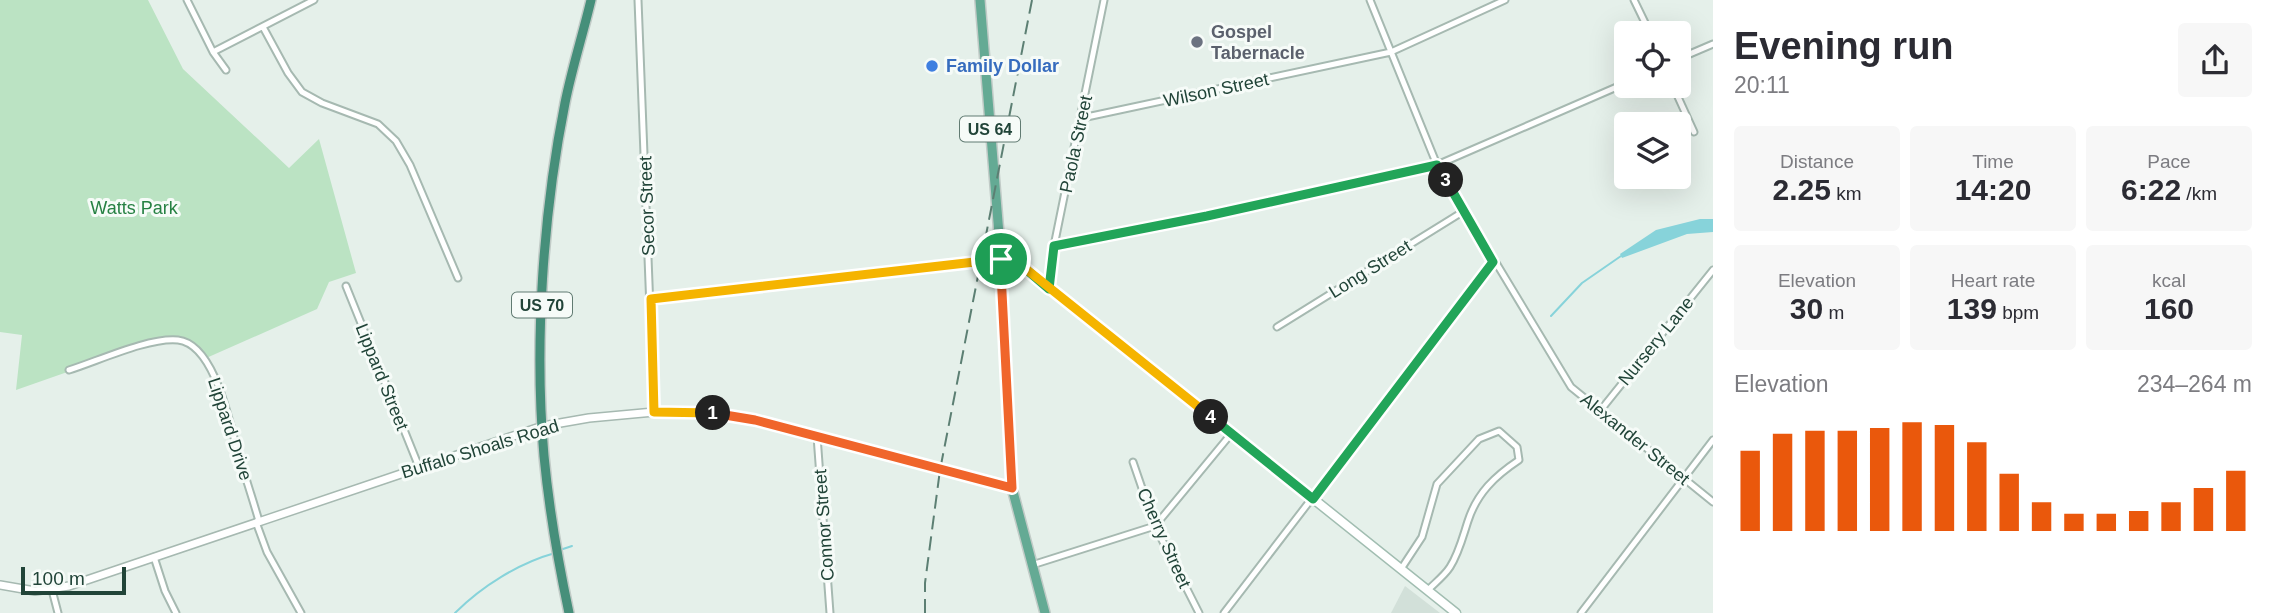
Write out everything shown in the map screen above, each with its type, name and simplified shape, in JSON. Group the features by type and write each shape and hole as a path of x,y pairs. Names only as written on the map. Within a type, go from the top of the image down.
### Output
{"highway":[{"name":"US 70","path":"569,613 556,548 544,455 541,355 546,236 565,102 591,0"}],"main road":[{"name":"US 64","path":"980,0 1001,259 1012,488 1045,613"},
{"path":"1001,259 1021,265 1456,613"}],"street":[{"path":"187,0 213,52 226,70"},
{"path":"213,52 305,2 314,0"},
{"name":"Secor Street","path":"638,0 654,412"},
{"name":"Paola Street","path":"1049,289 1054,246 1104,0"},
{"name":"Alexander Street","path":"1370,0 1437,165 1493,262 1571,387 1713,502"},
{"name":"Wilson Street","path":"1082,118 1391,52 1505,0"},
{"path":"1634,0 1644,21"},
{"path":"263,27 288,73 302,92 322,103 378,124 396,141 410,165 458,278"},
{"path":"1691,53 1713,44"},
{"path":"1054,246 1207,216 1437,165 1614,88"},
{"path":"1678,98 1694,132"},
{"name":"Long Street","path":"1277,327 1464,211"},
{"path":"651,299 1001,259"},
{"path":"1224,613 1493,262"},
{"name":"Nursery Lane","path":"1600,411 1713,270"},
{"name":"Lippard Street","path":"346,286 419,467"},
{"name":"Lippard Drive","path":"69,370 150,343 177,340 188,342 204,359 221,392 257,522"},
{"name":"Buffalo Shoals Road","path":"0,585 35,591 69,586 543,426 590,418 654,412 727,415 1012,488"},
{"path":"1401,569 1422,537 1437,484 1479,439 1499,431 1517,447 1519,460 1496,475 1485,487 1449,568 1428,590"},
{"path":"1032,565 1155,526 1231,434"},
{"name":"Connor Street","path":"817,436 830,613"},
{"path":"1581,613 1713,440"},
{"name":"Cherry Street","path":"1133,462 1155,526 1199,613"},
{"path":"257,522 267,552 301,613"},
{"path":"154,557 165,591 176,613"},
{"path":"52,590 58,613"}],"shaded area":[{"path":"1405,586 1440,613 1391,613"}],"green space":[{"name":"Watts Park","path":"0,0 148,0 183,69 289,168 319,139 356,273 329,282 317,309 204,359 187,342 150,343 16,390 22,335 0,332"}],"water":[{"path":"1700,219 1713,219 1713,232 1687,234 1622,258 1620,254 1656,230"}],"waterway":[{"path":"1551,316 1582,283 1621,256"},
{"path":"560,550 572,546"},
{"path":"455,613 502,577 541,557 555,553"}],"railway":[{"path":"925,613 925,583 940,470 1032,0"}],"place":[{"name":"Gospel Tabernacle","path":"1197,42"},
{"name":"Family Dollar","path":"932,66"}],"route":[{"path":"1001,259 651,299 654,412 701,412 755,420 1012,488 1001,259 1021,265 1049,289 1054,246 1207,216 1437,165 1493,262 1313,499 1049,289 1021,265 1001,259"}]}
